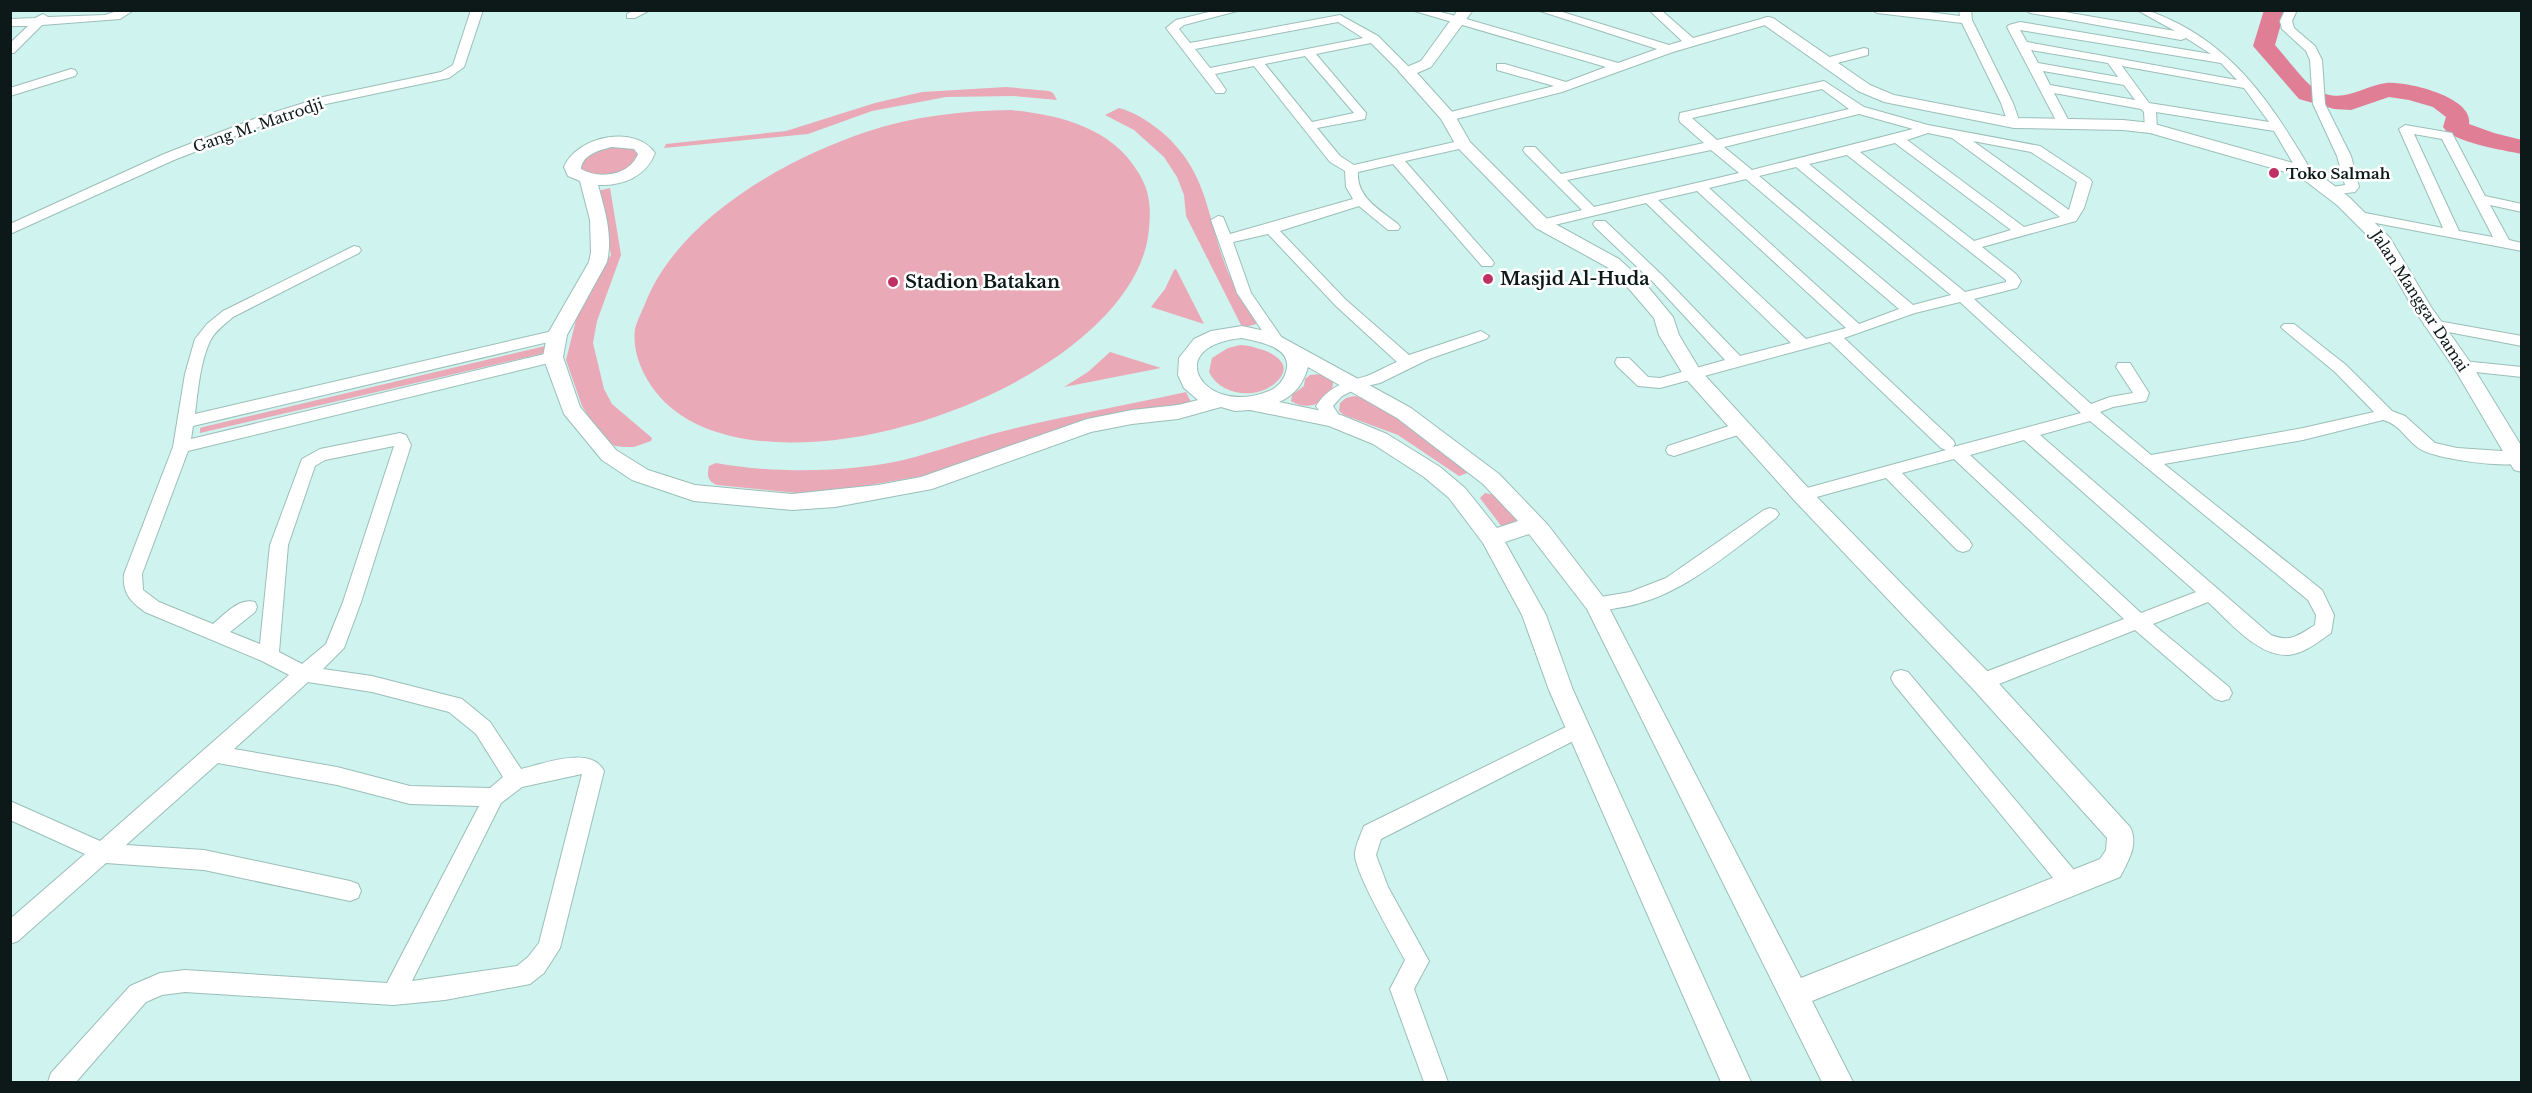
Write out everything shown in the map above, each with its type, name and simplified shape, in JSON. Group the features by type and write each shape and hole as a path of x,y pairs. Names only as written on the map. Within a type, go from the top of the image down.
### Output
{"street":[{"path":"10,50 50,10"},
{"path":"10,23 105,18 120,16 129,10"},
{"name":"Gang M. Matrodji","path":"10,230 168,158 264,120 323,101 445,75 458,67 477,10"},
{"path":"631,16 645,10"},
{"path":"1220,90 1172,28 1173,25 1236,10"},
{"path":"1416,10 1463,15 1557,40 1618,67"},
{"path":"1542,10 1669,49"},
{"path":"1754,10 1864,88 1890,99 2014,123 2123,125 2151,128 2305,171"},
{"path":"1878,10 1965,15 2014,123"},
{"path":"2030,10 2195,38"},
{"name":"Jalan Manggar Damai","path":"2142,10 2215,51 2280,128 2305,171 2360,216 2384,242 2432,325 2463,366 2518,454"},
{"path":"2291,10 2286,21 2288,29 2311,49 2316,60 2318,100 2344,156 2352,187 2331,191"},
{"path":"1653,11 1690,42"},
{"path":"1188,47 1336,14 1417,68 1462,144 1542,224 1613,263 1662,317 1669,335 1693,374 1802,495 1982,681 2121,835 2119,852 2110,868 1795,994"},
{"path":"1417,68 1463,15"},
{"path":"1448,117 1566,86 1690,42 1768,21"},
{"path":"1557,40 1579,22"},
{"path":"2065,125 2013,27 2223,60"},
{"path":"1207,72 1374,39"},
{"path":"2104,41 2112,60 2150,111 2151,128"},
{"path":"2021,45 2246,85"},
{"path":"1308,52 1360,113 1360,116 1309,126"},
{"path":"1826,62 1864,52"},
{"path":"1257,62 1335,159 1352,170 1462,144"},
{"path":"2033,66 2127,82"},
{"path":"1501,67 1566,86"},
{"path":"10,92 71,73"},
{"path":"1910,310 1714,145 1685,119 1685,116 1821,84 1859,110 1927,129 2030,147 2042,152 2085,182 2077,208 2071,218 1970,246"},
{"path":"2046,88 2280,128"},
{"path":"1559,178 1714,145 1859,110"},
{"path":"1542,224 1596,218 1698,185 1897,139 1927,129"},
{"path":"2453,233 2405,129 2447,135 2503,243"},
{"path":"1955,135 2071,218"},
{"path":"1897,139 2021,231"},
{"path":"1530,150 1658,279 1736,362"},
{"path":"1623,362 1647,383 1660,383 1857,330 1910,310 2012,285 2014,281 1849,150"},
{"path":"1395,158 1487,262"},
{"path":"1798,162 1965,298 2086,409 2314,595 2325,615 2324,628 2294,648 2278,647 2264,639 2027,433"},
{"path":"1352,170 1349,179 1361,201 1394,227"},
{"path":"588,179 602,238 602,249 598,262 557,335 553,357 572,409 609,455 640,475 694,493 744,499 792,502 878,494 924,484 1087,426 1132,417 1178,412 1217,401"},
{"path":"1698,185 1857,330"},
{"path":"1649,199 1803,345"},
{"path":"2480,199 2522,208"},
{"path":"1225,240 1271,229 1361,201"},
{"path":"2360,216 2522,247"},
{"path":"1218,220 1244,293 1274,338 1404,413 1491,479 1534,524 1596,604 1838,1083"},
{"path":"1271,229 1319,282 1408,363"},
{"path":"354,250 228,314 212,327 203,339 193,374 181,447 133,574 131,588 136,597 152,607 269,656 304,674 372,684 456,705 483,728 516,779"},
{"path":"2432,325 2522,341"},
{"path":"2289,327 2317,347 2351,377 2387,416"},
{"path":"1274,338 1242,332 1210,338 1198,345 1190,354 1186,365 1186,375 1192,386 1217,401 1253,404 1334,420 1380,439 1432,472 1457,493 1492,538 1534,615 1561,690 1736,1083"},
{"path":"186,422 557,335"},
{"path":"1334,420 1324,406 1336,392 1353,384 1374,379 1424,355 1481,336"},
{"path":"1833,337 2085,570 2138,622 2222,693"},
{"path":"1253,404 1272,399 1288,390 1297,377 1299,363 1292,350"},
{"path":"181,447 553,357"},
{"path":"1802,495 1889,471 1952,448 2027,433 2086,409 2110,402 2140,397 2140,393 2124,366"},
{"path":"2463,366 2522,372"},
{"path":"2148,461 2303,434 2370,417 2387,416 2402,420 2417,438 2436,450 2518,454"},
{"path":"1674,450 1741,428"},
{"path":"10,934 334,648 394,477 403,445 400,440 320,454 308,463 279,545 269,656"},
{"path":"1889,471 1963,545"},
{"path":"1457,493 1491,479"},
{"path":"1596,604 1632,599 1673,583 1770,514"},
{"path":"1492,538 1534,524"},
{"path":"1982,681 2212,593"},
{"path":"214,634 248,607"},
{"path":"1900,678 2071,883"},
{"path":"1436,1083 1402,989 1409,973 1418,961 1379,891 1365,855 1372,833 1578,729"},
{"path":"216,754 337,776 410,795 494,797"},
{"path":"60,1083 138,994 160,984 185,981 393,994 445,990 522,976 536,965 549,948 594,771 587,766 580,765 516,779 494,797 393,994"},
{"path":"10,810 104,853 204,860 350,891"}],"shaded area":[{"path":"1006,87 1049,91 1057,100 1014,96 946,97 872,111 808,134 664,148 666,144 786,131 875,103 922,92"},
{"path":"1119,108 1142,118 1163,133 1191,167 1200,185 1232,281 1240,296 1258,319 1256,324 1246,327 1241,325 1186,216 1184,195 1177,177 1164,157 1134,130 1105,115"},
{"name":"Stadion Batakan","path":"1011,110 1047,115 1099,134 1127,157 1142,179 1147,193 1150,206 1149,229 1128,287 1080,339 1013,383 934,417 851,438 772,442 704,427 655,391 642,370 635,346 635,329 645,304 660,274 682,245 737,197 802,158 866,132 937,115"},
{"path":"613,144 639,150 639,161 615,175 585,176 576,163 579,158"},
{"path":"610,188 621,255 597,321 593,343 604,389 612,404 652,438 651,441 634,447 615,446 601,435 582,406 566,360 578,312 594,278 611,255 598,191"},
{"path":"1176,269 1204,324 1151,307 1165,289"},
{"path":"1240,345 1267,351 1281,361 1284,368 1282,375 1274,384 1257,392 1238,393 1221,386 1214,380 1209,372 1212,358 1228,348"},
{"path":"545,346 545,353 200,433 200,428 203,427"},
{"path":"1110,352 1161,368 1064,387 1088,372"},
{"path":"1322,374 1333,382 1329,395 1324,400 1318,404 1304,406 1291,401 1292,395 1304,386 1305,379 1310,375"},
{"path":"1186,392 1191,402 1091,420 1030,438 1010,448 922,476 853,488 797,493 717,485 711,482 708,475 709,466 716,463 764,469 816,470 892,462 1020,427"},
{"path":"1354,396 1367,399 1398,416 1470,472 1459,476 1398,435 1344,415 1339,411 1340,403"},
{"path":"1485,493 1500,496 1524,521 1502,527 1480,498"}],"waterway":[{"path":"2275,10 2264,46 2307,94 2334,102 2351,103 2387,90 2412,93 2441,102 2457,115 2458,122 2455,127 2487,139 2522,147"}],"place":[{"name":"Toko Salmah","path":"2274,173"},
{"name":"Masjid Al-Huda","path":"1488,279"},
{"name":"Stadion Batakan","path":"893,282"}]}
